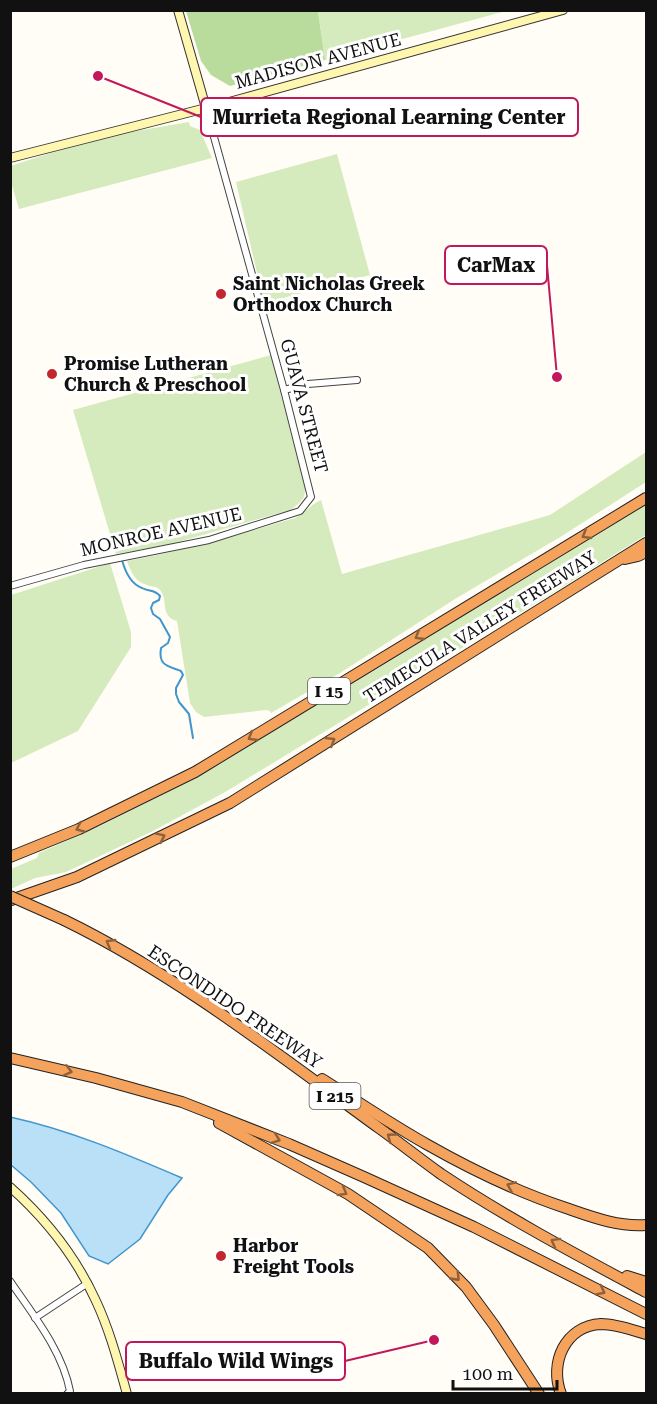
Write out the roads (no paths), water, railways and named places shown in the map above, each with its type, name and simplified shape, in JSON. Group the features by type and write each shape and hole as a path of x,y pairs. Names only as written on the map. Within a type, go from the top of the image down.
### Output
{"highway":[{"name":"TEMECULA VALLEY FREEWAY","path":"10,857 79,829 195,772 646,498"},
{"name":"TEMECULA VALLEY FREEWAY","path":"10,898 76,877 231,803 646,543"},
{"path":"618,560 646,552"},
{"path":"10,908 76,877"},
{"name":"ESCONDIDO FREEWAY","path":"10,898 96,936 160,974 246,1031 442,1174 520,1223 646,1292"},
{"path":"246,1031 428,1146 483,1174 544,1201 601,1220 646,1225"},
{"path":"10,1058 96,1078 182,1102 289,1144 474,1227 646,1314"},
{"path":"182,1102 348,1194 428,1248 466,1287 539,1394"},
{"path":"606,1271 646,1282"},
{"path":"561,1394 557,1383 557,1366 562,1350 571,1337 586,1328 602,1324 646,1334"}],"street":[{"name":"GUAVA STREET","path":"178,10 284,390 311,497"},
{"name":"MADISON AVENUE","path":"10,158 206,108 563,10"},
{"path":"284,390 308,384 357,380"},
{"name":"MONROE AVENUE","path":"10,586 84,565 209,540 300,511 311,497"},
{"path":"10,1186 45,1221 68,1251 88,1283 112,1342 127,1394"},
{"path":"10,1281 53,1347 67,1376 70,1391 67,1394"},
{"path":"35,1318 88,1283"}],"water":[{"path":"10,1117 76,1136 182,1178 168,1195 140,1239 108,1264 89,1256 61,1213 11,1165"}],"waterway":[{"path":"122,560 127,573 138,586 156,592 160,596 151,608 170,637 168,643 161,648 160,654 165,664 181,671 183,675 176,688 176,694 179,702 189,714 193,738"}],"place":[{"name":"Murrieta Regional Learning Center","path":"98,76"},
{"name":"Saint Nicholas Greek Orthodox Church","path":"221,294"},
{"name":"Promise Lutheran Church & Preschool","path":"52,374"},
{"name":"CarMax","path":"557,377"},
{"name":"Harbor Freight Tools","path":"221,1256"},
{"name":"Buffalo Wild Wings","path":"434,1340"}]}
